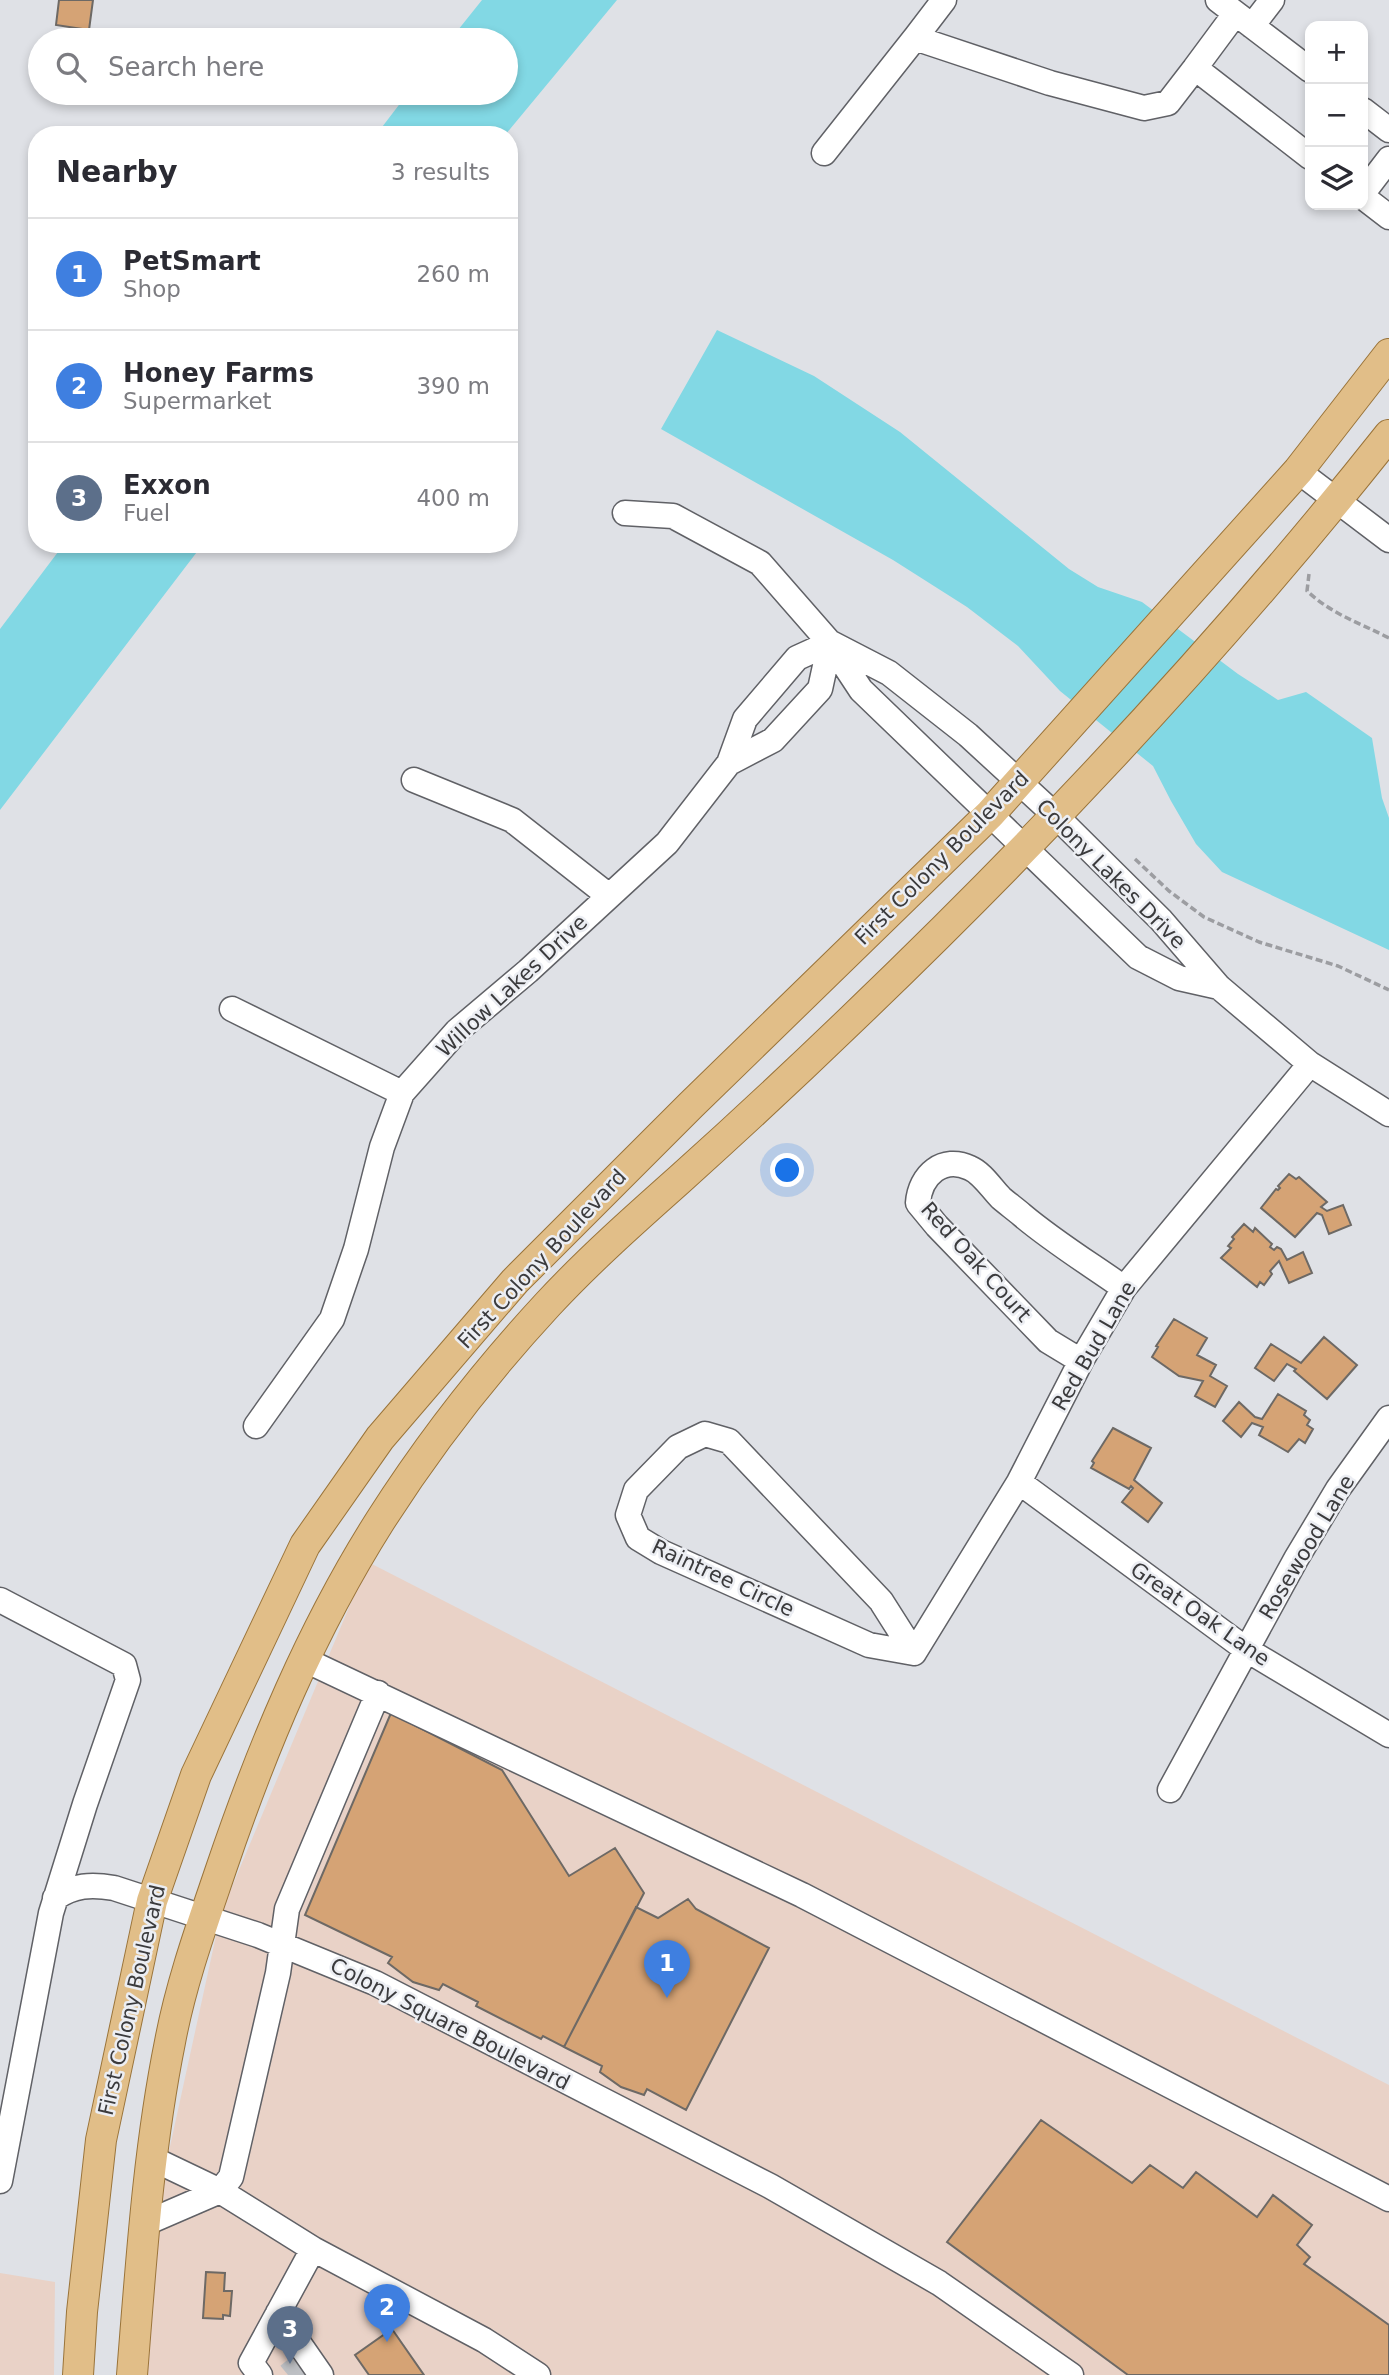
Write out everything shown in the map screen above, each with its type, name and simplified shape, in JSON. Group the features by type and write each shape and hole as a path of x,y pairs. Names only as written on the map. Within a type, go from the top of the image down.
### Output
{"main road":[{"name":"First Colony Boulevard","path":"78,2375 82,2312 101,2140 152,1901 196,1775 305,1545 380,1438 515,1281 691,1105 990,814 1298,471 1389,354"},
{"name":"First Colony Boulevard","path":"132,2375 151,2158 170,2038 204,1919 246,1794 303,1659 326,1612 379,1523 459,1408 551,1300 601,1250 876,996 1056,816 1228,629 1389,435"},
{"path":"691,1105 723,1138"},
{"path":"257,1644 303,1659"}],"street":[{"path":"824,153 944,0"},
{"path":"915,38 1050,83 1144,108 1168,103 1235,13 1272,0"},
{"path":"1235,13 1305,66"},
{"path":"1195,68 1305,153"},
{"path":"1368,114 1389,130"},
{"path":"1368,188 1389,159"},
{"path":"1368,199 1389,217"},
{"path":"1298,471 1389,540"},
{"name":"Colony Lakes Drive","path":"625,513 673,516 760,563 830,643 861,690 1138,957 1179,978 1219,987"},
{"name":"Colony Lakes Drive","path":"830,643 889,673 968,735 1056,816 1161,920 1219,987 1310,1064 1389,1114"},
{"name":"Willow Lakes Drive","path":"256,1426 332,1319 356,1249 382,1147 402,1093 457,1031 667,843 729,763 745,719 797,658 830,643"},
{"name":"Willow Lakes Drive","path":"729,763 773,740 820,689 830,643"},
{"path":"414,780 512,820 609,896"},
{"path":"232,1009 402,1093"},
{"name":"Red Bud Lane","path":"914,1653 1019,1482 1081,1361 1124,1288 1310,1064"},
{"name":"Red Oak Court","path":"1081,1361 1048,1341 937,1226 918,1203 919,1188 925,1178 936,1169 954,1163 972,1168 1002,1199 1031,1222 1124,1288"},
{"name":"Rosewood Lane","path":"1170,1790 1296,1559 1338,1489 1389,1418"},
{"name":"Raintree Circle","path":"705,1434 729,1441 881,1601 914,1653 869,1645 661,1552 638,1538 628,1515 636,1490 678,1447 705,1434"},
{"name":"Great Oak Lane","path":"1019,1482 1247,1650 1389,1735"},
{"path":"0,1600 124,1665 128,1680 55,1898 6,2114 0,2178"},
{"path":"303,1659 802,1895 1389,2199"},
{"path":"146,2223 220,2191 231,2177 278,1973 287,1909 378,1693"},
{"name":"Colony Square Boulevard","path":"55,1898 75,1887 99,1885 282,1944 375,1983 770,2186 939,2283 1071,2375"},
{"path":"151,2158 220,2191 313,2249 484,2340 534,2374"},
{"path":"260,2375 251,2363 313,2249"},
{"path":"278,2314 310,2367"}],"path":[{"path":"1312,569 1307,578 1307,591 1322,605 1346,620 1389,638"},
{"path":"1131,855 1169,891 1204,917 1259,942 1338,966 1389,990"}],"shaded area":[{"path":"368,1562 1389,2085 1389,2375 146,2375 159,2197 221,1913"},
{"path":"0,2273 55,2282 54,2375 0,2375"}],"water":[{"path":"482,0 617,0 512,126 383,126 399,105 518,105 518,28 460,28"},
{"path":"717,330 814,376 900,432 1069,569 1098,587 1142,602 1238,674 1278,700 1306,692 1372,738 1382,798 1389,818 1389,950 1222,872 1196,844 1153,766 1060,691 1018,646 967,607 893,560 661,429"},
{"path":"57,553 196,553 0,810 0,629"}],"building":[{"path":"59,0 93,0 89,28 56,25"},
{"path":"1289,1174 1296,1179 1299,1177 1327,1202 1321,1207 1327,1211 1343,1205 1351,1225 1329,1234 1322,1215 1317,1213 1295,1237 1261,1208"},
{"path":"1244,1224 1253,1232 1255,1228 1272,1244 1270,1247 1274,1250 1277,1247 1281,1249 1287,1260 1303,1252 1312,1273 1289,1283 1279,1261 1270,1271 1272,1274 1264,1285 1260,1282 1257,1287 1221,1258 1231,1248 1228,1246 1234,1239 1232,1237"},
{"path":"1174,1319 1207,1338 1197,1355 1216,1365 1210,1376 1227,1386 1215,1407 1195,1396 1203,1381 1179,1376 1152,1357"},
{"path":"1324,1337 1357,1365 1327,1399 1294,1371 1296,1369 1287,1364 1274,1381 1255,1368 1271,1344 1301,1363"},
{"path":"1278,1394 1306,1411 1304,1415 1310,1420 1307,1425 1313,1429 1305,1443 1299,1439 1288,1452 1259,1435 1263,1427 1252,1423 1241,1437 1223,1421 1239,1402 1255,1417 1262,1419"},
{"path":"1113,1428 1151,1448 1134,1480 1162,1503 1148,1522 1122,1502 1133,1488 1131,1486 1129,1489 1091,1468 1094,1463 1092,1461"},
{"path":"391,1713 502,1770 569,1876 615,1848 644,1893 564,2047 543,2036 541,2039 476,2006 478,2002 443,1984 439,1990 413,1982 388,1963 392,1957 305,1915"},
{"path":"688,1899 696,1909 769,1948 686,2110 647,2089 644,2095 621,2087 600,2072 602,2066 564,2047 636,1907 658,1918"},
{"path":"1041,2120 1132,2183 1150,2165 1183,2188 1196,2172 1257,2217 1273,2195 1312,2225 1297,2245 1310,2257 1304,2264 1389,2325 1389,2375 1128,2375 947,2242"},
{"path":"206,2272 225,2273 224,2291 232,2291 230,2316 223,2315 223,2319 203,2318"},
{"path":"392,2329 424,2375 369,2375 355,2355"}],"tunnel":[{"path":"288,2375 299,2366"}],"place":[{"name":"PetSmart","path":"667,1998"},
{"name":"Honey Farms","path":"387,2342"},
{"name":"Exxon","path":"290,2364"}]}
